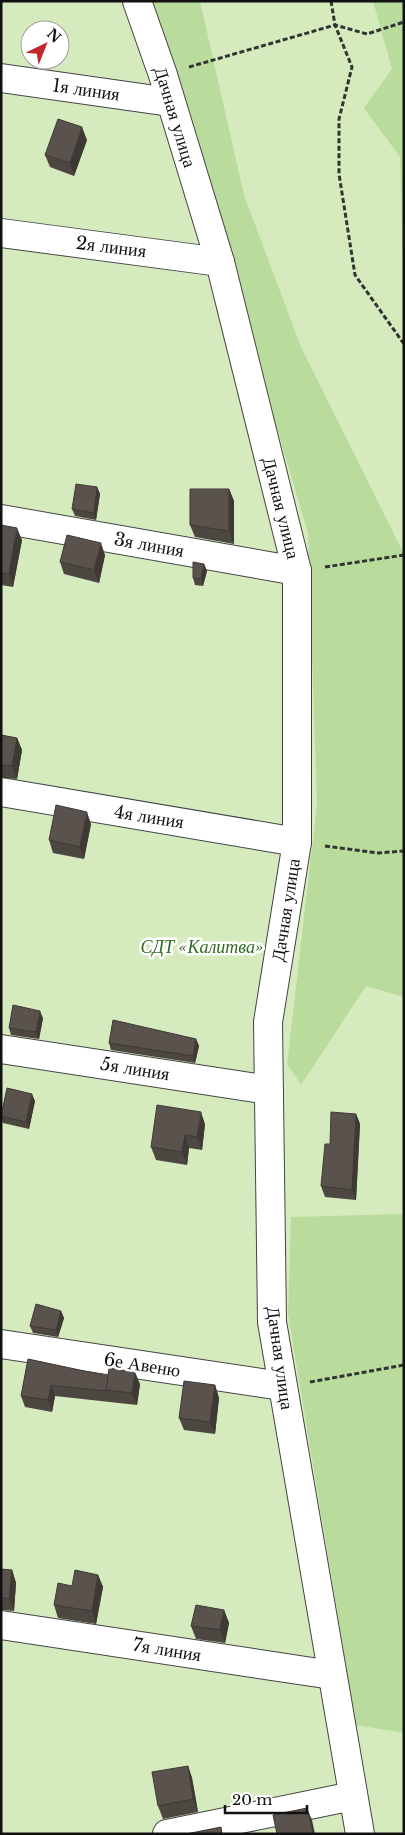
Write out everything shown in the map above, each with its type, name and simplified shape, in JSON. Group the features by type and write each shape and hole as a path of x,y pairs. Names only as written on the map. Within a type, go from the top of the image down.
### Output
{"street":[{"name":"Дачная улица","path":"137,1 220,262 297,571 297,842 268,1022 272,1322 360,1834"},
{"name":"1я линия","path":"1,78 170,102"},
{"name":"2я линия","path":"1,233 220,262"},
{"name":"3я линия","path":"1,519 297,571"},
{"name":"4я линия","path":"1,792 297,842"},
{"name":"5я линия","path":"1,1049 269,1090"},
{"name":"6е Авеню","path":"1,1344 282,1386"},
{"name":"7я линия","path":"1,1625 332,1675"},
{"path":"167,1834 353,1796"}],"path":[{"path":"331,1 335,25 352,67 339,119 339,156 355,275 404,344"},
{"path":"162,75 335,25 367,34 404,22"},
{"path":"297,571 404,555"},
{"path":"297,842 378,853 404,851"},
{"path":"282,1386 404,1365"}],"green space":[{"name":"СДТ «Калитва»","path":"1,1 404,1 404,1834 1,1834"},
{"path":"150,1 200,1 244,195 301,347 404,554 404,997 366,986 301,1085 287,1064 317,805 308,533"},
{"path":"373,1 404,1 404,304 400,157 364,108 392,69"},
{"path":"404,1214 404,1733 356,1725 288,1314 291,1217"}],"building":[{"path":"58,119 82,127 70,163 45,155"},
{"path":"76,484 97,487 94,513 72,509"},
{"path":"190,489 229,489 229,531 190,525"},
{"path":"1,525 17,528 9,574 1,573"},
{"path":"67,535 101,543 94,570 60,562"},
{"path":"193,562 204,564 201,579 193,578"},
{"path":"1,735 17,738 12,766 1,765"},
{"path":"56,805 87,812 80,847 49,840"},
{"path":"13,1005 40,1011 36,1032 9,1028"},
{"path":"113,1020 196,1039 193,1056 109,1043"},
{"path":"7,1088 32,1094 26,1122 1,1116"},
{"path":"157,1105 201,1112 197,1137 185,1135 182,1152 151,1147"},
{"path":"331,1112 356,1114 352,1190 321,1186 325,1144 330,1144"},
{"path":"36,1304 61,1311 56,1330 30,1326"},
{"path":"28,1359 108,1376 106,1391 51,1385 48,1400 21,1396"},
{"path":"109,1368 135,1372 132,1393 106,1390"},
{"path":"184,1381 215,1385 210,1422 179,1418"},
{"path":"1,1569 12,1570 9,1599 1,1597"},
{"path":"75,1570 98,1575 92,1611 54,1605 58,1583 72,1586"},
{"path":"196,1605 224,1610 220,1630 191,1626"},
{"path":"188,1766 193,1799 158,1806 152,1772"},
{"path":"307,1808 313,1834 277,1834 273,1815"},
{"path":"221,1827 222,1834 186,1834"}]}
